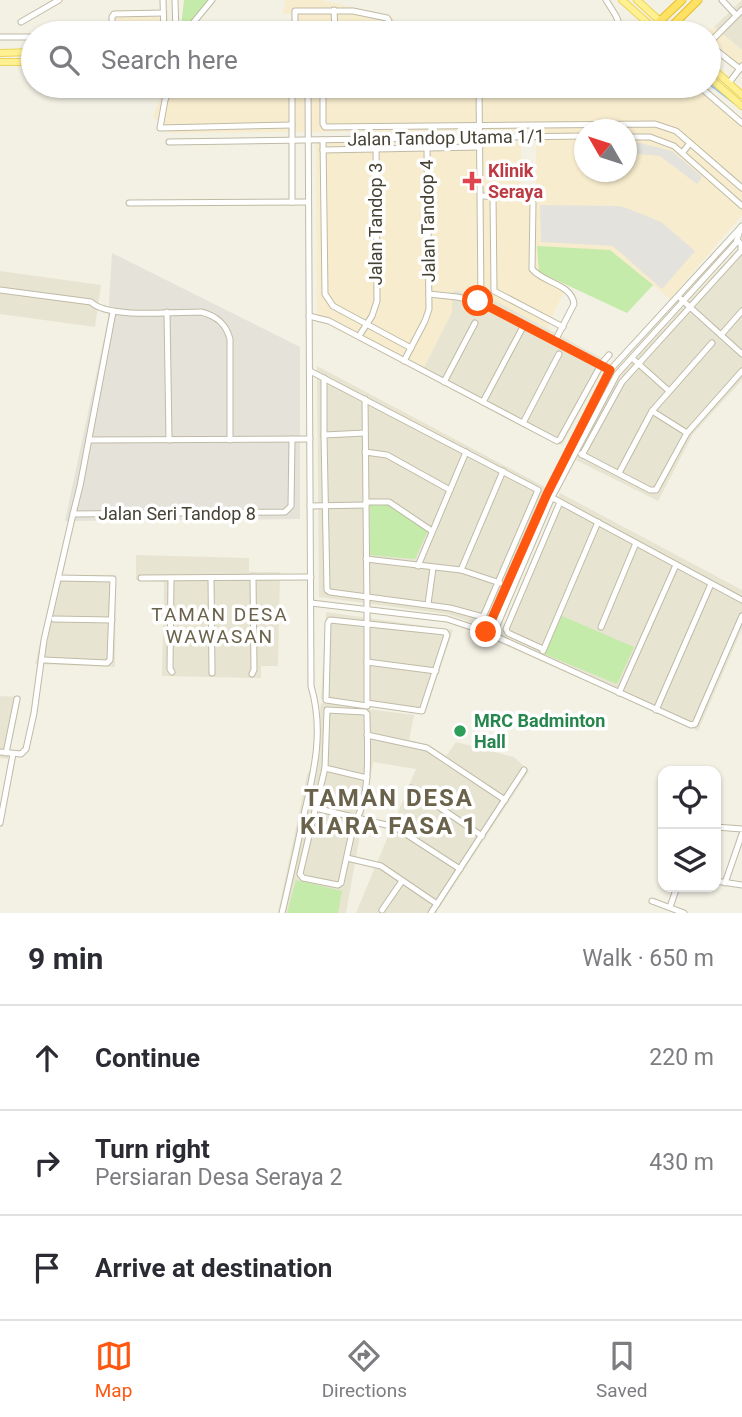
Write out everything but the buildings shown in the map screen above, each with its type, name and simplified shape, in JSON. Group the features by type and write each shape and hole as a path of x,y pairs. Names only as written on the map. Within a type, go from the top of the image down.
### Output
{"highway":[{"path":"660,21 682,0"},
{"path":"679,21 698,0"}],"main road":[{"path":"622,0 645,21"},
{"path":"641,1 660,21"},
{"path":"640,16 641,21"},
{"path":"0,53 21,52"},
{"path":"0,62 21,62"},
{"path":"721,76 742,95"},
{"path":"721,88 742,106"}],"street":[{"path":"23,21 59,0"},
{"path":"163,0 163,21"},
{"path":"175,0 177,21"},
{"path":"195,21 212,0"},
{"path":"606,0 618,21"},
{"path":"722,0 736,15"},
{"path":"295,21 295,11 334,10 353,11 387,18 389,21"},
{"path":"334,10 335,21"},
{"path":"721,31 742,10"},
{"path":"112,21 114,14 163,13"},
{"path":"0,37 21,37"},
{"path":"721,53 741,67 729,83"},
{"path":"166,98 160,128 292,125"},
{"path":"292,98 292,202"},
{"path":"282,913 318,746 317,705 311,686 309,98"},
{"path":"323,98 325,127 655,124 676,131 742,188"},
{"path":"479,98 481,302"},
{"path":"713,98 742,123"},
{"path":"230,126 231,141"},
{"name":"Jalan Tandop Utama 1/1","path":"169,142 574,136"},
{"path":"637,137 658,139 674,146 742,206"},
{"name":"Jalan Tandop 3","path":"359,337 377,301 376,139"},
{"path":"323,140 325,294 333,306 411,348"},
{"path":"683,152 690,143"},
{"path":"323,150 480,147"},
{"name":"Jalan Tandop 4","path":"404,361 428,315 427,148"},
{"path":"481,196 526,197 533,203 533,272 570,292 574,299 555,341"},
{"path":"492,288 493,196"},
{"path":"129,203 308,202"},
{"path":"490,634 506,586 549,496 614,372 737,240 741,229"},
{"path":"490,634 549,496 575,451 614,372 632,358 741,229"},
{"path":"583,455 616,390 741,251 741,244 737,240"},
{"path":"481,288 492,288 563,327"},
{"path":"0,290 91,302 113,312 208,314 225,327 231,349 230,440"},
{"path":"429,295 481,302 614,372"},
{"path":"681,299 742,354"},
{"path":"721,335 742,311"},
{"name":"Jalan Seri Tandop 8","path":"113,312 73,514 285,512 291,506 292,439"},
{"path":"167,312 169,440"},
{"path":"309,316 329,321 559,441 609,355"},
{"path":"444,382 475,323"},
{"path":"484,402 524,324"},
{"path":"619,473 652,411 712,342"},
{"path":"523,423 559,354"},
{"path":"632,358 669,391"},
{"path":"310,371 324,378 365,399 538,489 483,617 457,609 327,590 324,378"},
{"path":"575,451 650,490 656,490 687,433 742,371"},
{"path":"365,399 367,597 367,610 367,623 367,662 367,703 367,706 328,701 325,698 329,621 367,623 446,633 422,711 367,703"},
{"path":"652,411 687,433"},
{"path":"324,435 365,433"},
{"path":"89,440 310,439"},
{"path":"365,452 387,455 450,490"},
{"path":"418,566 466,452"},
{"path":"461,570 503,471"},
{"path":"549,496 742,600"},
{"path":"310,506 389,502 432,531"},
{"path":"543,649 508,633 506,629 560,502"},
{"path":"6,753 23,754 26,749 34,713 42,650 73,514"},
{"path":"540,657 598,522"},
{"path":"601,627 636,543"},
{"path":"366,559 461,570 506,586"},
{"path":"619,693 676,565"},
{"path":"428,604 433,568"},
{"path":"141,578 311,577"},
{"path":"44,660 107,663 110,660 113,579 59,578"},
{"path":"171,578 172,671"},
{"path":"211,578 212,673"},
{"path":"252,674 253,578"},
{"path":"656,710 711,584"},
{"path":"311,603 447,619 490,634 691,725 695,724 742,616"},
{"path":"54,619 112,620"},
{"path":"367,662 436,671"},
{"path":"0,823 6,753 17,699"},
{"path":"327,710 365,712 367,735 367,778 340,885 301,877 299,873 324,768 327,710"},
{"path":"367,735 427,748 505,800"},
{"path":"324,768 367,778"},
{"path":"431,913 524,770"},
{"path":"411,788 482,836"},
{"path":"315,808 395,827 460,869"},
{"path":"721,828 742,832 725,883"},
{"path":"347,858 377,864 437,904"},
{"path":"382,910 402,881"},
{"path":"721,882 742,885"},
{"path":"670,907 675,892"},
{"path":"652,901 684,913"}],"shaded area":[{"path":"286,0 321,0 394,17 393,21 293,21 293,14 283,14"},
{"path":"742,0 742,50 721,33 720,21"},
{"path":"111,10 168,11 168,21 111,21"},
{"path":"721,33 742,50 742,73 721,58"},
{"path":"160,98 718,98 742,119 742,215 670,299 610,250 539,272 567,285 547,328 487,296 453,290 452,312 421,373 317,319 316,143 521,141 521,194 536,194 536,130 170,133 153,117"},
{"path":"637,143 672,151 702,177 697,184 660,156 637,154"},
{"path":"540,205 619,206 661,222 695,251 662,289 613,246 541,242"},
{"path":"742,244 742,380 693,434 658,501 576,460 625,370"},
{"path":"112,253 300,347 300,519 65,521 108,319"},
{"path":"0,271 101,285 95,327 0,314"},
{"path":"452,290 487,296 607,361 562,445 421,373 452,312"},
{"path":"317,366 545,487 485,627 447,614 319,597"},
{"path":"560,493 742,590 742,629 698,731 497,642"},
{"name":"TAMAN DESA WAWASAN","path":"136,555 249,558 249,572 280,572 278,666 261,666 261,678 162,676 164,582 136,580"},
{"path":"57,575 116,575 115,667 35,664"},
{"path":"326,612 453,630 425,714 321,699"},
{"path":"0,696 21,697 8,759 0,758"},
{"name":"TAMAN DESA KIARA FASA 1","path":"321,703 414,715 409,740 426,744 446,756 456,742 514,757 529,771 436,913 356,913 416,769 373,762 346,913 278,913 307,775 312,766"}],"green space":[{"path":"184,0 209,0 193,21 182,21"},
{"path":"537,246 610,250 653,285 627,313 539,272"},
{"path":"388,504 429,528 415,559 370,555 370,505"},
{"path":"562,616 634,647 617,684 544,654"},
{"path":"296,880 342,891 338,913 287,913"}],"waterway":[{"path":"721,93 734,103"}],"place":[{"name":"Klinik Seraya","path":"472,181"},
{"name":"MRC Badminton Hall","path":"460,731"}],"district":[{"name":"TAMAN DESA WAWASAN","path":"220,625"},
{"name":"TAMAN DESA KIARA FASA 1","path":"389,812"}],"route":[{"path":"478,301 610,370 547,494 486,632"}]}
